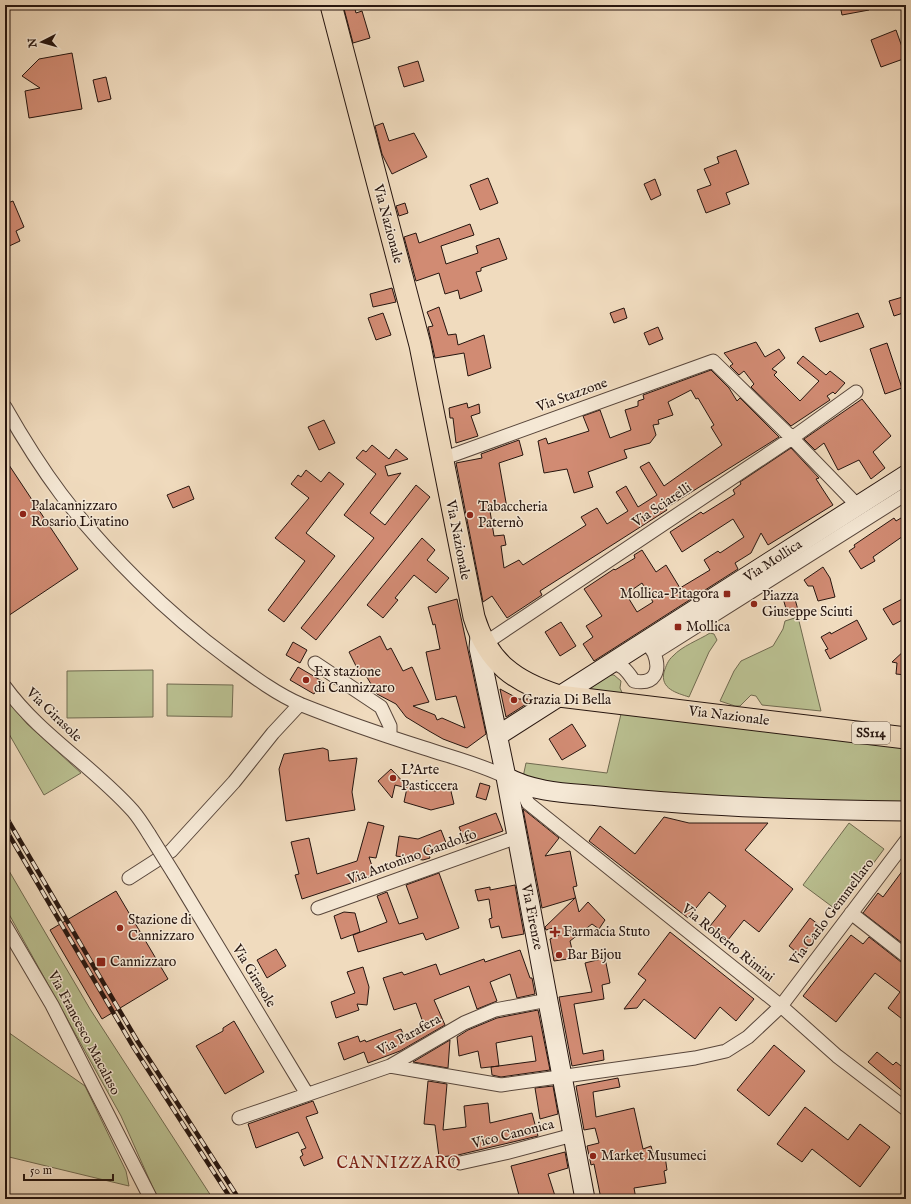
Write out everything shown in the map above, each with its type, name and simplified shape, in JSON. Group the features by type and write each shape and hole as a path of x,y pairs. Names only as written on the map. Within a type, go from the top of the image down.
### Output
{"main road":[{"name":"Via Nazionale","path":"331,5 420,345 468,589 486,653 519,678 539,689 559,696 906,738"}],"street":[{"name":"Via Stazzone","path":"442,459 713,361 792,438"},
{"name":"Via Sciarelli","path":"486,653 856,392"},
{"path":"5,407 30,450 60,494 92,533 162,605 206,642 254,677 300,704 390,737 476,764 512,780 545,790 647,801 792,810 906,811"},
{"path":"792,438 858,506"},
{"name":"Via Mollica","path":"498,736 610,663 650,647 906,475"},
{"path":"610,663 618,664 624,667 634,681 642,683 650,679 657,672 658,664 650,647 792,566 906,494"},
{"name":"Via Firenze","path":"486,653 498,736 519,802 517,837 585,1199"},
{"path":"315,664 381,707 390,726 390,737"},
{"name":"Via Girasole","path":"5,687 38,725 86,766 133,811 174,874 307,1094"},
{"path":"129,878 171,851 234,782 273,733 300,704"},
{"name":"Via Roberto Rimini","path":"519,802 780,1006 837,1056 906,1109"},
{"name":"Via Antonino Gandolfo","path":"318,908 517,837"},
{"name":"Via Carlo Gemmellaro","path":"390,1066 501,1085 695,1058 726,1051 748,1037 780,1006 906,841"},
{"path":"851,914 906,956"},
{"name":"Via Francesco Macaluso","path":"5,925 52,1005 130,1159"},
{"name":"Via Parafera","path":"240,1118 390,1066 464,1023 495,1010 548,1000"},
{"name":"Vico Canonica","path":"460,1163 573,1135"},
{"path":"130,1159 141,1199"},
{"path":"130,1159 151,1199"}],"green space":[{"path":"798,617 821,711 762,705 756,696 751,695 740,706 735,706 720,701 734,671 741,661 773,646 783,629 785,621"},
{"path":"710,633 714,634 717,640 709,652 689,697 670,689 663,678 667,663 681,649"},
{"path":"153,670 153,717 67,718 67,671"},
{"path":"610,675 614,675 621,681 620,688 625,699 583,693"},
{"path":"167,684 233,685 232,717 167,716"},
{"path":"5,698 27,724 81,773 44,795 5,727"},
{"path":"621,714 906,748 906,805 792,804 580,789 523,777 526,763 607,773"},
{"path":"849,823 884,849 838,911 803,885"},
{"path":"5,864 90,1009 213,1199 158,1199 121,1116 5,907"},
{"path":"5,1030 85,1086 126,1171 129,1186 5,1156"}],"building":[{"path":"343,5 354,5 356,13 362,11 370,38 353,43"},
{"path":"840,5 868,5 869,10 842,15"},
{"path":"896,30 906,58 881,67 871,40"},
{"path":"72,53 82,109 29,118 25,91 40,88 22,76 39,59"},
{"path":"418,61 424,81 404,87 398,67"},
{"path":"106,77 111,99 98,102 93,80"},
{"path":"383,123 389,141 414,133 427,157 392,174 382,154 375,126"},
{"path":"736,150 749,184 726,193 730,204 706,213 697,190 711,185 704,169 719,163 717,157"},
{"path":"488,178 498,203 480,210 470,185"},
{"path":"655,179 661,195 651,200 644,184"},
{"path":"13,201 24,227 16,231 20,241 5,248 5,204"},
{"path":"405,203 408,213 399,216 396,206"},
{"path":"470,224 474,235 441,246 446,264 478,253 476,246 499,238 507,259 481,268 481,271 476,272 482,291 460,299 458,290 445,294 439,273 416,281 404,237 416,233 419,243"},
{"path":"392,288 396,302 373,307 370,294"},
{"path":"906,296 906,312 894,316 889,301"},
{"path":"439,307 448,335 456,334 458,345 484,335 491,368 468,376 464,353 435,358 428,327 433,326 427,312"},
{"path":"624,308 627,318 614,323 610,313"},
{"path":"383,313 391,335 376,340 368,318"},
{"path":"858,313 864,327 820,342 815,328"},
{"path":"658,327 663,339 649,345 644,333"},
{"path":"756,342 765,357 779,349 785,358 772,369 777,372 774,375 800,401 819,381 797,363 803,356 826,375 830,371 845,383 835,394 833,392 827,396 830,400 791,426 751,387 754,384 744,371 739,375 730,366 733,364 724,353"},
{"path":"887,343 902,388 885,394 870,349"},
{"path":"711,370 729,388 737,401 740,398 779,437 666,508 667,510 540,591 542,595 507,618 492,596 483,602 456,463 482,458 481,454 519,440 523,455 499,463 507,508 490,511 494,536 504,535 506,545 501,546 504,568 519,560 523,565 586,525 581,517 597,508 607,524 628,511 616,492 626,486 638,507 657,495 640,467 649,462 664,486 722,445 711,427 714,425 698,398 696,399 691,390 668,402 673,415 658,420 659,424 653,425 656,435 650,443 624,450 627,458 588,472 593,487 574,493 567,469 544,473 538,441 546,438 548,444 589,431 583,416 600,410 610,438 631,430 625,410 638,406 638,401 644,399 643,395"},
{"path":"862,399 891,436 873,452 885,468 871,479 859,460 838,470 824,443 815,450 804,439"},
{"path":"467,403 468,408 479,404 480,413 471,416 478,436 456,443 453,418 450,418 449,408"},
{"path":"324,420 335,443 319,450 308,427"},
{"path":"372,445 389,459 396,449 408,459 385,466 388,476 401,473 370,513 385,525 416,485 430,497 316,640 301,628 374,538 344,515 376,474 356,458 363,450 366,452"},
{"path":"791,448 819,478 816,479 833,505 768,545 761,533 751,553 735,563 738,569 594,661 583,644 593,637 586,626 602,616 584,589 614,569 615,570 635,558 634,555 642,550 656,572 666,565 680,588 710,570 704,560 718,551 720,553 744,537 733,519 682,552 670,532 701,512 703,514 735,494 733,490 741,484 740,482","holes":["642,583 653,602 637,612 626,594"]},
{"name":"Palacannizzaro Rosario Livatino","path":"5,459 78,569 5,618"},
{"path":"306,470 321,482 329,472 344,484 306,533 335,556 284,622 268,610 305,561 275,538 309,498 291,484 298,475 301,477"},
{"path":"189,486 194,499 173,508 167,495"},
{"path":"906,515 906,534 873,557 875,561 861,569 849,551 855,547 854,545 894,518 896,521"},
{"path":"422,538 435,550 427,560 449,578 436,593 414,575 395,598 398,600 383,618 367,605"},
{"path":"823,567 830,578 835,597 818,601 813,586 808,586 804,580"},
{"path":"793,592 798,610 787,612 782,595"},
{"path":"906,597 906,618 893,625 883,609"},
{"path":"457,599 486,734 467,748 443,739 429,731 406,717 396,704 377,694 365,674 361,676 349,652 380,636 387,650 391,648 403,671 412,667 429,702 413,706 435,715 437,720 442,718 465,728 456,696 436,700 426,652 440,649 435,624 433,625 428,607"},
{"path":"857,620 867,639 830,659 825,650 828,649 821,637 830,632 831,634"},
{"path":"561,622 576,646 560,656 545,632"},
{"path":"293,642 307,650 300,663 286,655"},
{"path":"906,649 906,675 896,674 897,663 892,662"},
{"name":"Ex stazione di Cannizzaro","path":"298,667 322,681 314,694 290,680"},
{"path":"500,689 519,699 534,699 506,717"},
{"path":"572,724 586,746 562,760 549,739"},
{"path":"323,748 328,750 329,761 357,758 352,792 355,810 286,821 279,769 284,754"},
{"path":"391,769 407,786 407,783 435,791 450,787 454,804 431,810 404,802 407,788 395,785 392,798 378,781"},
{"path":"480,783 490,786 486,800 476,797"},
{"path":"523,809 559,838 545,856 570,851 577,886 573,887 579,912 588,902 605,920 599,929 592,924 570,941 574,958 554,961 550,939 559,935 557,927 546,930 545,927 575,898 542,908"},
{"path":"496,813 503,831 466,844 459,827"},
{"path":"664,817 689,823 768,823 745,850 793,889 759,932 744,920 728,940 710,926 726,906 709,892 688,918 589,841 600,826 635,854"},
{"path":"368,822 384,826 376,858 369,857 375,875 302,899 295,875 299,874 291,842 309,838 317,874 357,861"},
{"path":"441,830 448,848 429,855 430,858 423,860 396,856 399,836 418,839"},
{"path":"906,866 906,946 863,913 878,893 883,897"},
{"path":"439,873 459,928 426,940 423,933 358,952 353,935 387,922 377,896 387,892 399,924 418,918 406,885"},
{"path":"515,885 524,934 502,938 499,926 491,928 489,919 492,918 489,899 478,901 475,890 490,887 490,890"},
{"path":"116,891 168,979 102,1019 50,930"},
{"path":"344,912 355,913 360,932 341,939 334,916"},
{"path":"810,918 823,928 801,956 789,946"},
{"path":"670,932 754,999 736,1021 720,1007 695,1039 644,999 637,1008 624,1009 646,980 638,974"},
{"path":"851,935 863,944 869,937 901,962 906,964 906,1022 888,1008 900,992 875,973 836,1022 803,996"},
{"path":"276,949 286,966 267,978 257,960"},
{"path":"520,950 530,978 532,978 535,994 517,998 510,974 490,982 497,1001 477,1009 469,986 434,1000 445,1025 400,1051 368,1063 364,1052 344,1060 338,1043 358,1036 360,1042 365,1040 366,1042 401,1029 405,1038 425,1028 416,1003 394,1010 383,978 402,972 404,975 436,964 440,975 484,959 485,962"},
{"path":"605,958 610,983 602,985 604,999 574,1004 583,1054 603,1050 604,1060 572,1066 559,997 592,992 585,963"},
{"path":"363,967 369,987 367,1005 357,1004 359,1010 336,1018 331,1002 355,993 347,972"},
{"path":"538,1010 550,1070 501,1077 492,1075 491,1067 496,1066 481,1068 478,1051 459,1056 457,1037 468,1030 497,1018","holes":["532,1036 536,1061 499,1066 496,1043"]},
{"path":"234,1021 264,1072 225,1094 196,1046 223,1031 223,1028"},
{"path":"450,1040 448,1068 413,1062"},
{"path":"774,1045 805,1071 769,1116 737,1090"},
{"path":"877,1052 893,1065 896,1062 906,1070 906,1094 868,1062"},
{"path":"618,1078 620,1087 593,1092 596,1117 634,1108 643,1149 651,1146 654,1157 665,1156 667,1170 664,1171 666,1183 634,1188 636,1199 601,1199 594,1164 591,1165 587,1146 599,1143 595,1128 584,1130 576,1086"},
{"path":"428,1081 447,1084 443,1130 466,1127 464,1106 488,1103 490,1123 532,1113 538,1136 458,1155 451,1160 450,1156 439,1157 435,1125 424,1124"},
{"path":"553,1086 558,1114 540,1119 535,1088"},
{"path":"313,1101 318,1113 306,1117 323,1158 304,1166 300,1157 303,1155 301,1150 306,1148 298,1132 256,1148 248,1124"},
{"path":"805,1107 848,1140 860,1124 890,1147 860,1187 812,1149 802,1162 777,1144"},
{"path":"565,1152 568,1168 548,1174 556,1199 520,1199 511,1166"}],"railway":[{"path":"5,815 138,1042 239,1199"},
{"path":"5,828 134,1048 231,1199"}],"place":[{"name":"Palacannizzaro Rosario Livatino","path":"23,514"},
{"name":"Tabaccheria Paternò","path":"470,515"},
{"name":"Mollica-Pitagora","path":"727,594"},
{"name":"Piazza Giuseppe Sciuti","path":"754,604"},
{"name":"Mollica","path":"678,627"},
{"name":"Ex stazione di Cannizzaro","path":"306,680"},
{"name":"Grazia Di Bella","path":"514,700"},
{"name":"L'Arte Pasticcera","path":"393,778"},
{"name":"Stazione di Cannizzaro","path":"120,928"},
{"name":"Farmacia Stuto","path":"555,932"},
{"name":"Bar Bijou","path":"559,955"},
{"name":"Cannizzaro","path":"101,962"},
{"name":"Market Musumeci","path":"593,1156"}],"district":[{"name":"CANNIZZARO","path":"399,1164"}]}
